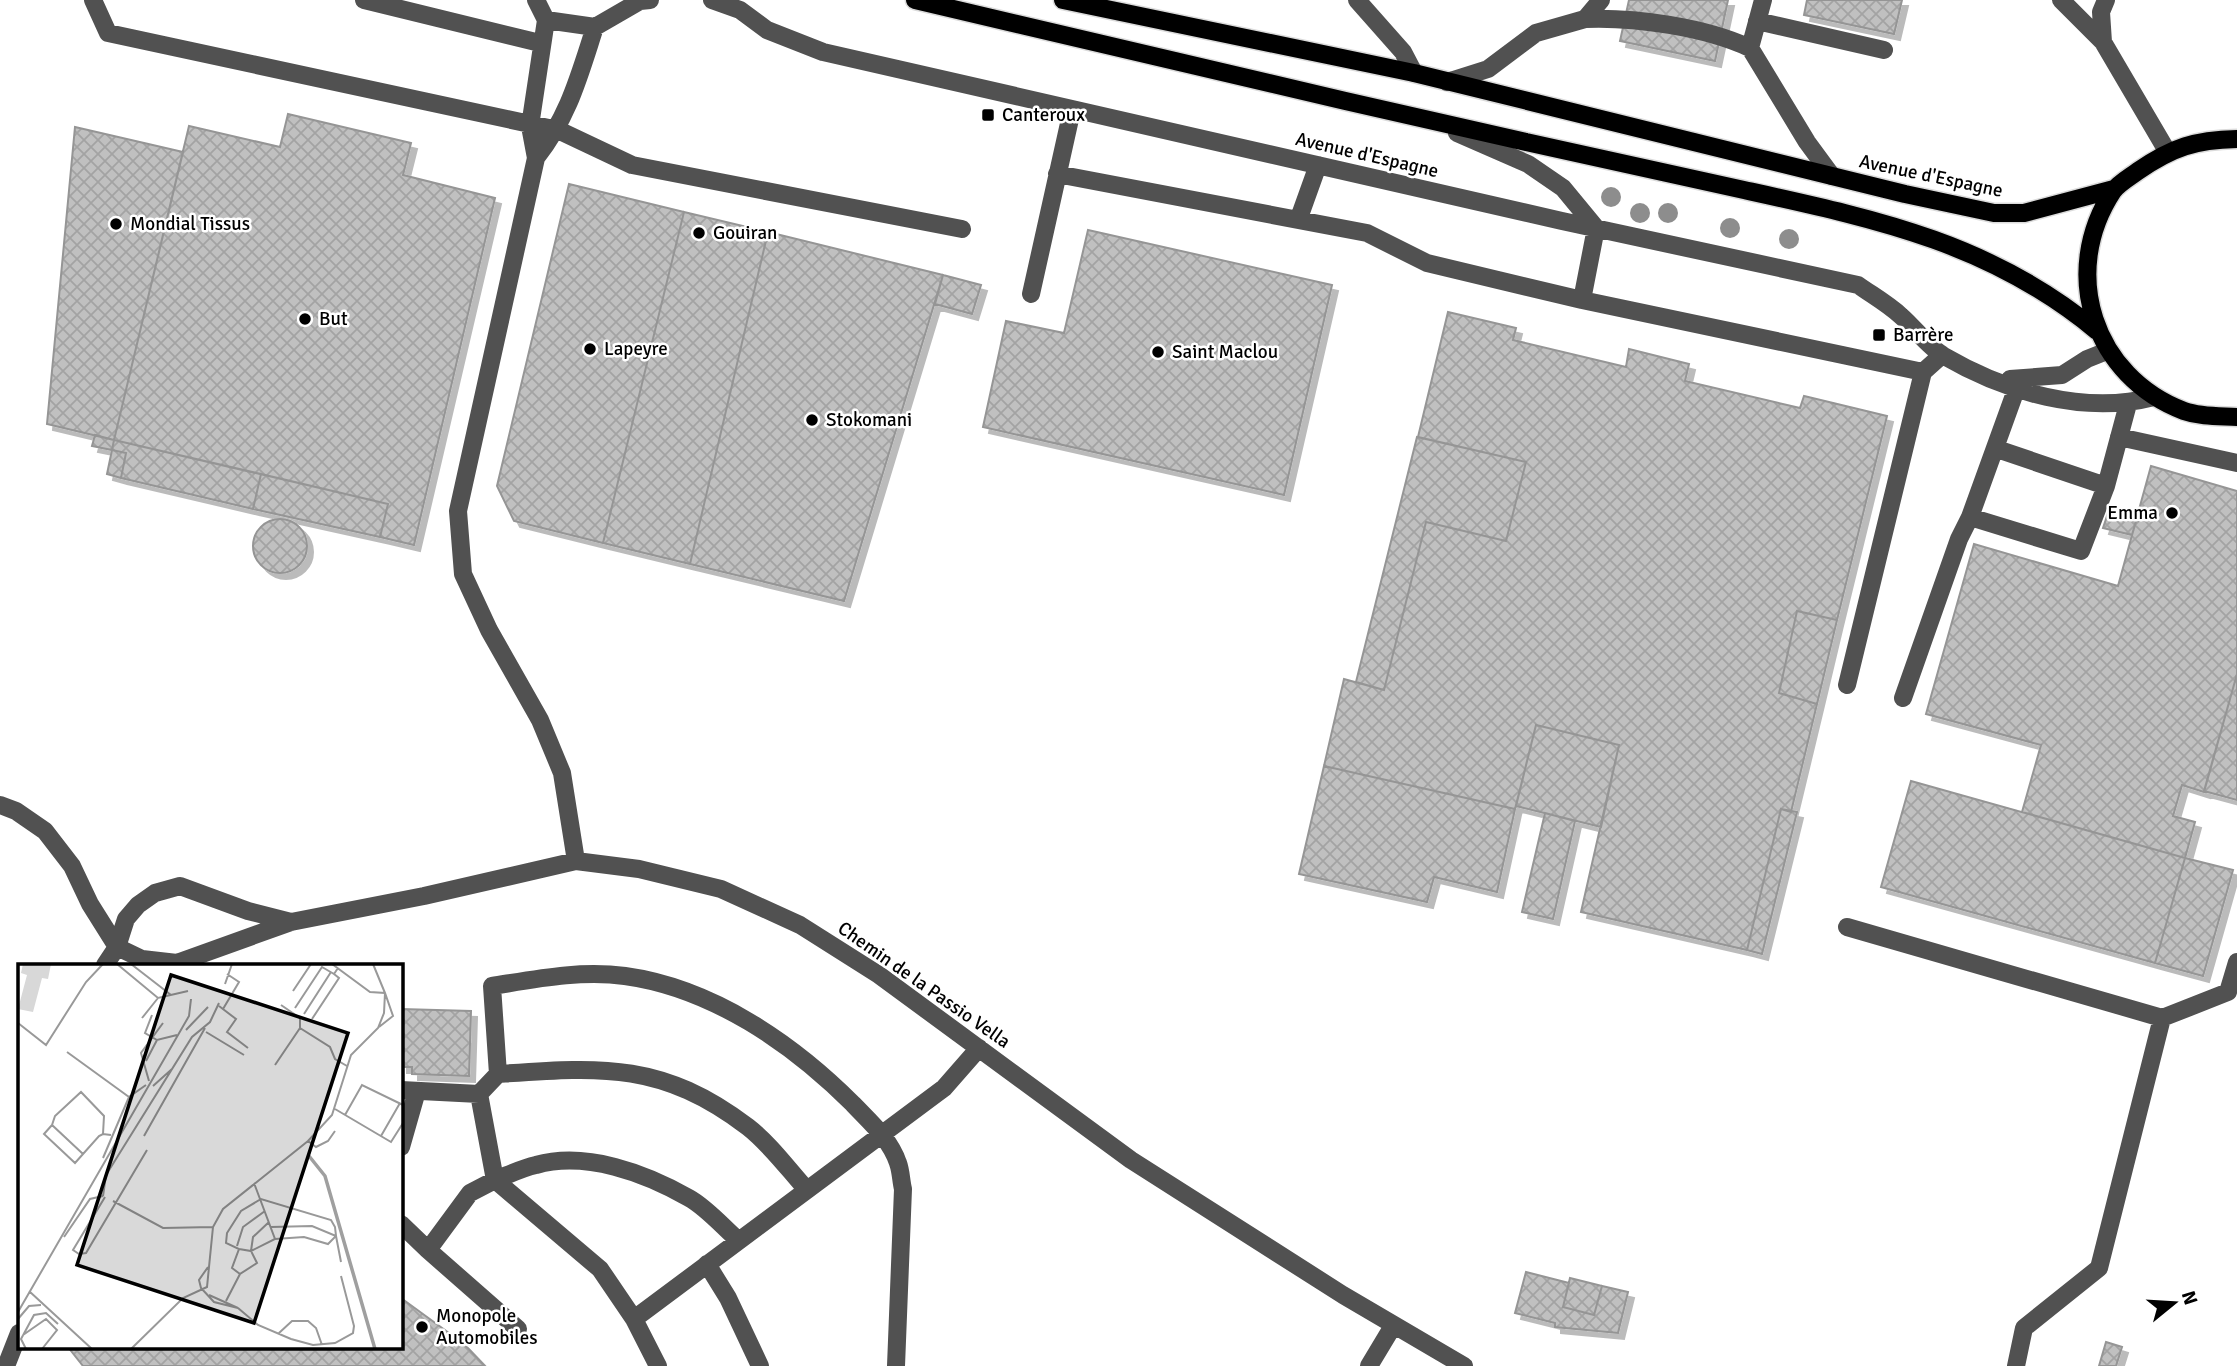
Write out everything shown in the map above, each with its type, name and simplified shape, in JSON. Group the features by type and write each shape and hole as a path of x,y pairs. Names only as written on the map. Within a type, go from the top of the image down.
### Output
{"main road":[{"path":"915,0 1370,107 1824,207 1938,239 2019,276 2061,301 2097,331"},
{"name":"Avenue d'Espagne","path":"1063,0 1414,74 1994,213 2024,213 2114,189"},
{"path":"2237,139 2205,139 2167,151 2114,189 2096,227 2088,256 2088,292 2097,331 2116,364 2154,397 2186,412 2237,417"}],"street":[{"path":"93,0 108,33 558,130 632,164 962,229"},
{"path":"364,0 540,43"},
{"path":"536,0 546,20 540,43 530,126 536,158 458,511 463,574 489,630 540,720 562,773 576,861"},
{"path":"546,20 595,27 640,1 650,0"},
{"name":"Avenue d'Espagne","path":"712,0 740,10 767,30 822,52 1858,285 1898,313 1942,355 2017,387 2067,403 2129,404 2154,397"},
{"path":"1357,0 1403,52 1414,74"},
{"path":"1585,19 1601,0"},
{"path":"1747,0 1757,21"},
{"path":"1750,48 1762,0"},
{"path":"2061,0 2103,42 2167,151"},
{"path":"2103,42 2101,12 2106,0"},
{"path":"1447,82 1488,69 1536,33 1585,19 1617,18 1728,38 1750,48 1807,142 1832,176"},
{"path":"1757,21 1884,50"},
{"path":"536,158 558,130 572,98 595,27"},
{"path":"1370,107 1477,139 1528,164 1563,188 1596,228 1582,300"},
{"path":"1031,294 1072,110"},
{"path":"1299,218 1318,165"},
{"path":"1057,174 1367,233 1426,263 1582,300 1923,372"},
{"name":"Avenue d'Espagne","path":"1996,379 2039,380 2062,375 2087,359 2107,351"},
{"path":"1847,685 1923,372 1942,355"},
{"path":"1903,698 1959,539 1997,449 2017,387"},
{"path":"1970,517 2081,551 2106,486 2129,404"},
{"path":"2119,437 2237,463"},
{"path":"1997,449 2106,486"},
{"path":"0,805 16,811 45,831 72,866 90,904 117,947 106,964"},
{"name":"Chemin de la Passio Vella","path":"292,922 248,911 180,886 155,893 138,905 126,919 117,947 142,959 177,963 292,922 424,896 576,861 639,869 721,889 800,925 878,975 1131,1160 1394,1326 1464,1366"},
{"path":"1847,927 2162,1018 2228,992 2237,962"},
{"path":"498,1074 492,986 565,974 624,976 685,990 753,1024 818,1070 882,1134 898,1162 903,1189 896,1366"},
{"path":"2016,1366 2024,1328 2098,1268 2162,1018"},
{"path":"634,1319 944,1088 979,1048"},
{"path":"402,1140 409,1090 479,1094 498,1074 598,1068 642,1073 700,1097 750,1128 807,1190"},
{"path":"479,1094 495,1180 600,1269 634,1319 658,1366"},
{"path":"428,1250 470,1193 536,1164 562,1161 598,1163 640,1175 691,1199 738,1240"},
{"path":"402,1225 518,1329"},
{"path":"707,1264 728,1298 760,1366"},
{"path":"1369,1366 1394,1326"},
{"path":"6,1366 18,1336"}],"building":[{"path":"1629,0 1728,0 1715,61 1620,41"},
{"path":"1807,0 1902,0 1894,34 1804,15"},
{"name":"But","path":"288,114 411,143 403,175 495,198 414,545 380,537 388,504 114,440 189,126 280,147"},
{"name":"Mondial Tissus","path":"75,127 183,152 114,440 47,424"},
{"name":"Lapeyre","path":"569,184 684,212 603,543 514,521 497,486"},
{"path":"684,212 768,232 690,564 603,543"},
{"name":"Saint Maclou","path":"1088,230 1332,285 1284,495 983,427 1006,321 1064,333"},
{"name":"Stokomani","path":"768,232 943,275 844,601 690,564"},
{"path":"943,275 981,285 972,314 935,304"},
{"path":"1448,312 1516,328 1513,340 1626,367 1629,349 1689,364 1685,381 1800,408 1804,396 1887,416 1837,620 1797,611 1779,693 1817,704 1791,812 1781,809 1747,950 1581,912 1619,745 1536,725 1515,809 1324,766 1344,679 1384,690 1426,522 1506,541 1526,462 1418,437"},
{"path":"95,435 114,440 112,450 92,446"},
{"path":"1417,437 1526,462 1506,541 1426,522 1384,690 1356,682"},
{"path":"114,440 261,474 253,509 121,478 126,453 112,450"},
{"path":"112,450 126,453 121,478 107,474"},
{"path":"2151,466 2237,491 2237,674 2204,792 2182,785 2173,816 2195,822 2185,858 2022,812 2041,745 1926,714 1974,544 2118,586"},
{"path":"261,474 388,504 380,537 253,509"},
{"path":"2110,507 2138,515 2132,535 2103,528"},
{"path":"285,519 295,523 303,531 307,546 303,561 295,569 275,573 265,569 257,561 253,541 257,531 265,523"},
{"path":"1797,611 1837,620 1817,704 1779,693"},
{"path":"2237,674 2237,800 2204,791"},
{"path":"1536,725 1619,745 1601,827 1516,806"},
{"path":"1324,766 1515,809 1497,892 1434,877 1427,902 1299,874"},
{"path":"1911,781 2185,858 2155,963 1881,887"},
{"path":"1781,809 1797,812 1762,954 1747,950"},
{"path":"1545,813 1575,821 1553,919 1522,912"},
{"path":"2185,858 2233,870 2203,976 2155,963"},
{"path":"402,1009 471,1011 469,1076 412,1074 412,1067 402,1067"},
{"path":"1526,1272 1569,1283 1563,1307 1594,1315 1602,1286 1628,1292 1618,1333 1555,1327 1555,1323 1515,1313"},
{"path":"1570,1278 1602,1286 1594,1315 1563,1307"},
{"name":"Monopole Automobiles","path":"402,1299 464,1344 485,1366 83,1366 69,1348 402,1348"},
{"path":"2106,1342 2122,1347 2116,1366 2099,1366"}],"place":[{"name":"Canteroux","path":"988,115"},
{"name":"Mondial Tissus","path":"116,224"},
{"name":"Gouiran","path":"699,233"},
{"name":"But","path":"305,319"},
{"name":"Barrère","path":"1879,335"},
{"name":"Lapeyre","path":"590,349"},
{"name":"Saint Maclou","path":"1158,352"},
{"name":"Stokomani","path":"812,420"},
{"name":"Emma","path":"2172,513"},
{"name":"Monopole Automobiles","path":"422,1327"}]}
